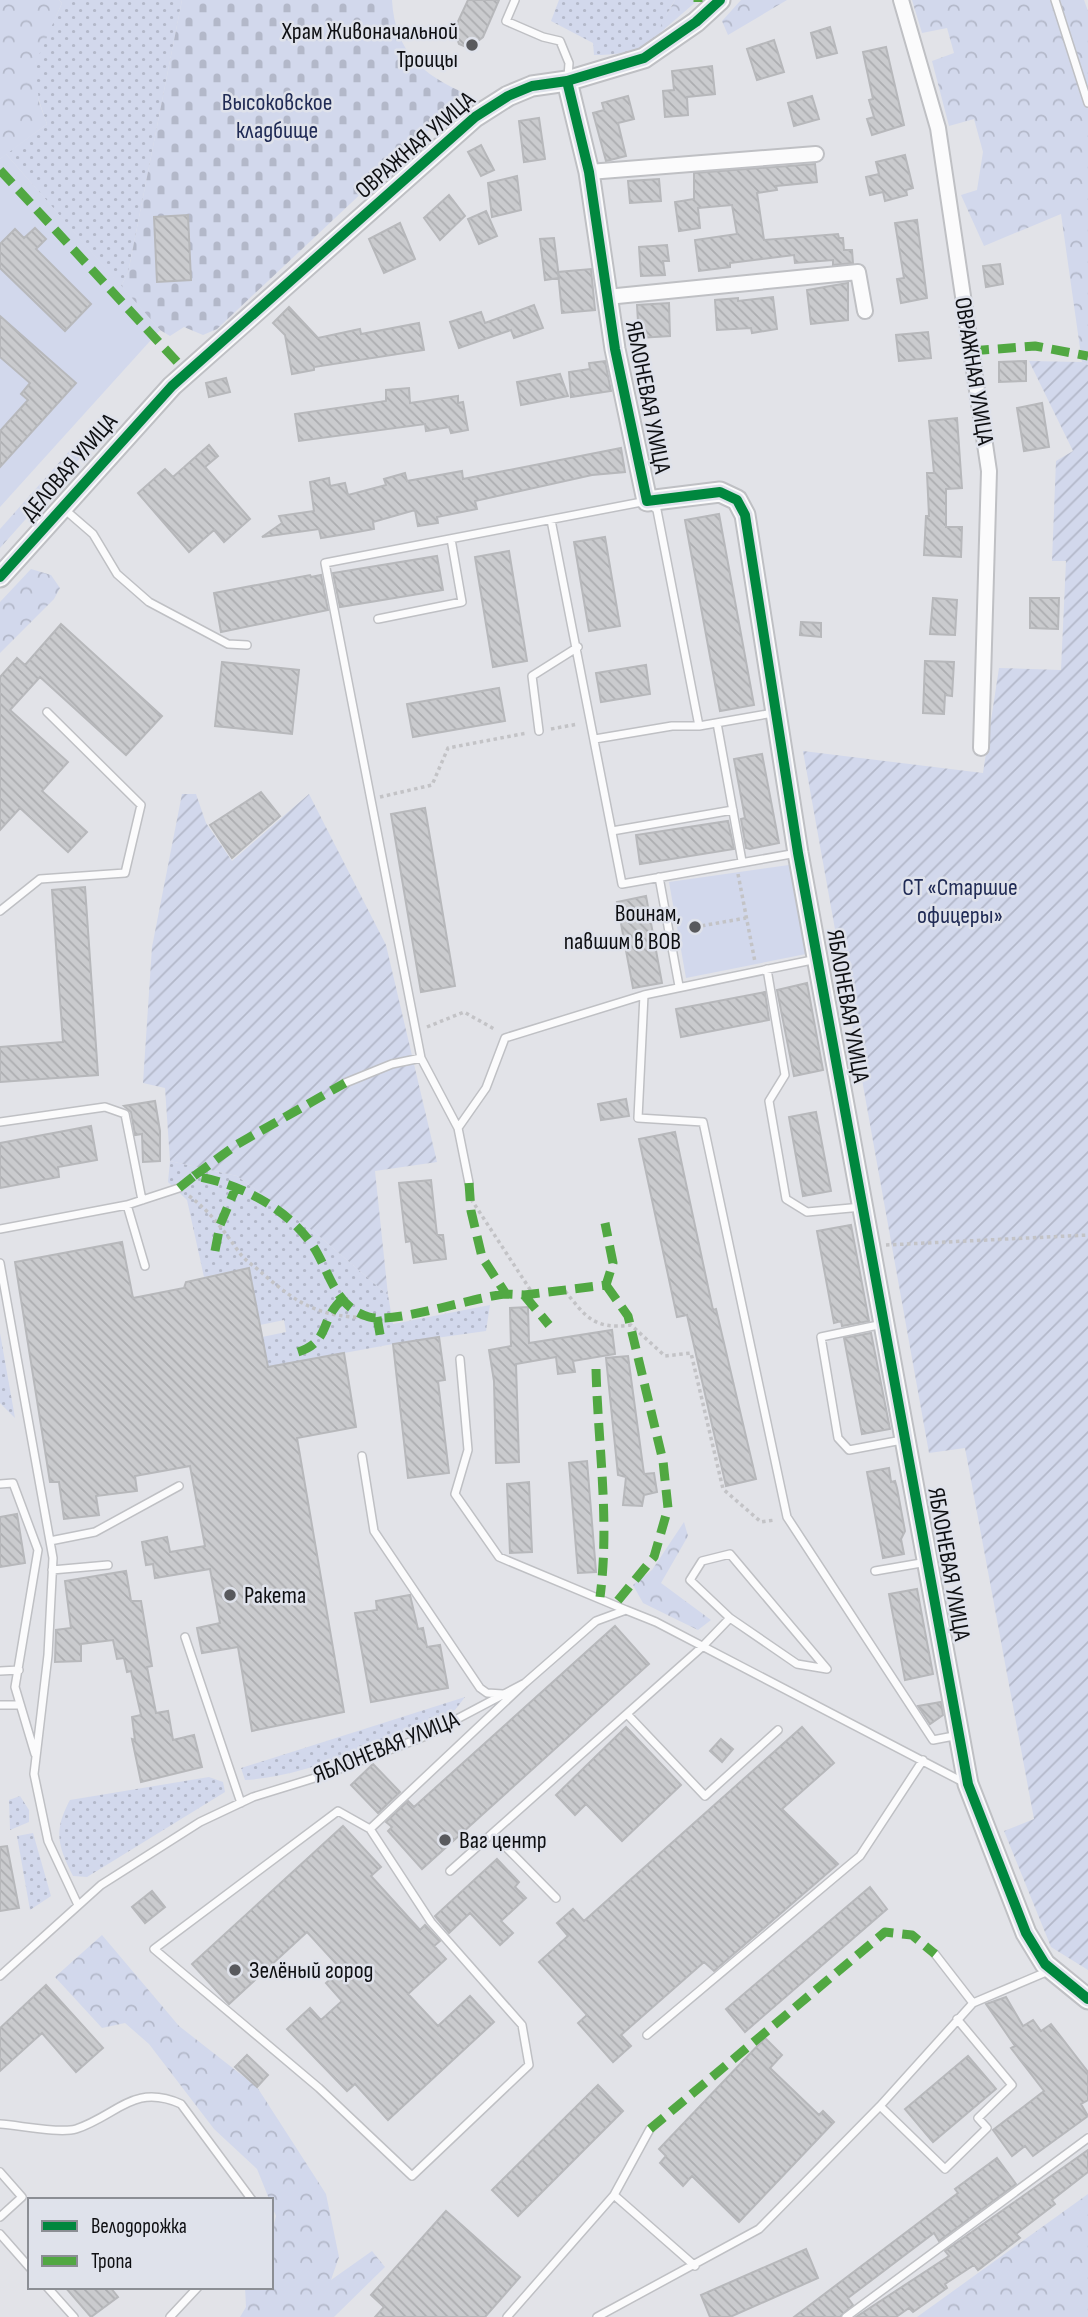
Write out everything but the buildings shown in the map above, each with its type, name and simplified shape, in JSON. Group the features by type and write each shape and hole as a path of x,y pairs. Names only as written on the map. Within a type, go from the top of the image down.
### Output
{"street":[{"name":"ОВРАЖНАЯ УЛИЦА","path":"172,386 475,117 508,96 532,86 567,81 644,58 696,22 720,0"},
{"name":"ОВРАЖНАЯ УЛИЦА","path":"901,0 938,128 989,471 981,748"},
{"name":"ЯБЛОНЕВАЯ УЛИЦА","path":"567,81 589,172 607,297 647,501 720,492 737,500 745,515 798,853 968,1784 1026,1933 1051,1970 1088,2000"},
{"path":"589,172 816,153"},
{"path":"607,297 858,272 864,311"},
{"name":"ДЕЛОВАЯ УЛИЦА","path":"0,577 172,386"}],"lane":[{"path":"515,0 506,21 543,37 560,41 569,63 567,81"},
{"path":"1055,0 1088,103"},
{"path":"469,1183 458,1128 421,1058 325,563 647,501 657,510 699,726"},
{"path":"62,507 93,534 117,574 149,602 228,644 247,645"},
{"path":"551,520 596,739 622,884 798,853"},
{"path":"378,619 462,602 451,538"},
{"path":"539,731 532,676 578,647"},
{"path":"0,911 40,879 125,873 135,832 141,805 47,712"},
{"path":"596,739 774,713"},
{"path":"717,723 733,810 739,862"},
{"path":"612,831 733,810"},
{"path":"659,877 678,986"},
{"path":"458,1128 486,1088 505,1038 678,986 817,959"},
{"path":"767,969 785,1075 769,1101 786,1199 807,1212 863,1207"},
{"path":"644,995 638,1118 703,1122 787,1517 933,1740 959,1735"},
{"path":"345,1083 392,1064 421,1058"},
{"path":"0,1122 105,1107 125,1114 142,1200"},
{"path":"0,1229 127,1205 179,1188"},
{"path":"127,1205 145,1266"},
{"path":"0,1263 50,1541 52,1570 48,1655 34,1774 48,1841 78,1905"},
{"path":"884,1324 821,1338 838,1438 849,1451 905,1439"},
{"path":"460,1359 468,1450 455,1494 499,1557 656,1622 968,1784"},
{"path":"362,1456 374,1531 480,1688 487,1693 503,1694"},
{"path":"0,1485 13,1483 38,1550 15,1687 36,1757"},
{"path":"50,1541 95,1532 179,1486"},
{"path":"730,1554 827,1669 797,1664 730,1618 690,1580 702,1561 730,1554"},
{"path":"875,1571 928,1562"},
{"path":"52,1570 108,1565"},
{"name":"ЯБЛОНЕВАЯ УЛИЦА","path":"0,1976 101,1885 200,1822 241,1803 423,1737 525,1683 596,1621 626,1610"},
{"path":"450,1871 702,1647 730,1618"},
{"path":"185,1637 241,1803"},
{"path":"0,1671 19,1670"},
{"path":"370,1829 525,1683"},
{"path":"0,1705 20,1704"},
{"path":"627,1714 705,1796 779,1730"},
{"path":"647,2035 860,1856 923,1760"},
{"path":"338,1811 370,1829 431,1922 522,2025 528,2065 412,2176 319,2088 154,1949 338,1811"},
{"path":"493,1834 556,1898"},
{"path":"935,1954 973,2003"},
{"path":"0,1964 9,1968"},
{"path":"597,2317 759,2229 880,2106 973,2003 1051,1970"},
{"path":"880,2106 945,2169 987,2128 978,2118 1012,2085 957,2019"},
{"path":"0,2123 74,2130 133,2099 152,2095 166,2097 181,2104 251,2198"},
{"path":"506,2317 614,2195 650,2129"},
{"path":"846,2317 1088,2138"},
{"path":"0,2172 22,2197 0,2217"},
{"path":"614,2195 695,2266"},
{"path":"0,2234 28,2266"},
{"path":"49,2289 74,2317"},
{"path":"170,2317 196,2289"}],"path":[{"path":"371,799 432,785 448,748 592,721"},
{"path":"739,862 746,918 757,971"},
{"path":"695,927 746,918"},
{"path":"416,1031 464,1012 486,1022 505,1038"},
{"path":"179,1188 231,1236 240,1254 291,1299 311,1309 343,1317 370,1318"},
{"path":"471,1199 533,1294"},
{"path":"870,1245 1088,1235"},
{"path":"565,1291 590,1321 615,1327 631,1325 665,1356 691,1353 723,1489 761,1522 787,1517"}],"green space":[{"path":"0,0 59,0 62,3 35,64 39,102 47,124 0,159"},
{"path":"59,0 182,0 128,273 121,286 6,154 47,124 34,71 40,50 62,3"},
{"name":"Высоковское кладбище","path":"182,0 392,0 394,18 405,48 424,70 467,94 217,329 203,335 184,327 170,336 160,330 121,286 128,273"},
{"path":"559,0 675,0 659,31 647,44 625,52 594,55 593,43 551,21"},
{"path":"675,0 698,0 654,38"},
{"path":"741,0 787,0 728,35 722,21"},
{"path":"912,0 1084,0 1088,11 1088,365 1082,362 1061,214 984,246 961,195 977,190 983,152 974,119 949,126 932,61 954,53 947,28 922,33"},
{"path":"6,154 160,330 0,507 0,159"},
{"name":"СТ «Старшие офицеры»","path":"1029,361 1082,362 1088,365 1088,1970 1051,1947 1004,1831 1034,1819 965,1448 929,1453 803,751 983,773 999,668 1061,670 1066,561 1052,561 1056,461 1073,451"},
{"path":"72,448 81,457 0,548 0,529"},
{"path":"31,569 51,575 60,588 54,599 0,653 0,602"},
{"path":"182,794 196,794 206,823 232,861 309,794 386,945 437,1162 375,1171 388,1295 313,1231 237,1176 170,1161 165,1088 143,1083 152,947"},
{"path":"789,865 806,954 686,978 669,882"},
{"path":"170,1161 237,1176 313,1231 388,1295 393,1324 490,1305 486,1331 393,1344 268,1367 262,1337 286,1332 284,1320 260,1325 249,1268 204,1277 187,1200 168,1182"},
{"path":"0,1333 15,1418 0,1403"},
{"path":"684,1522 688,1536 661,1583 711,1620 698,1630 643,1603 633,1585 652,1570"},
{"path":"465,1697 455,1710 352,1753 297,1771 245,1780 241,1768"},
{"path":"209,1777 223,1782 225,1792 87,1877 73,1876 60,1838 61,1821 70,1800"},
{"path":"20,1796 29,1810 29,1822 10,1830 9,1800"},
{"path":"33,1833 51,1896 30,1910 17,1836"},
{"path":"102,1935 179,2026 257,2087 326,2194 339,2257 331,2280 372,2251 385,2267 334,2317 240,2317 246,2307 245,2289 273,2289 273,2227 276,2216 273,2198 269,2198 257,2169 214,2129 149,2044 125,2023 102,2028 55,1977"},
{"path":"1088,2194 1088,2317 917,2317"}],"marked path":[{"path":"0,170 179,364"},
{"path":"971,351 1035,346 1088,356"},
{"path":"194,1176 236,1145 345,1083"},
{"path":"179,1188 194,1176 210,1179 242,1190 271,1206 308,1239 339,1295 357,1312 369,1317 415,1314 506,1294"},
{"path":"469,1183 471,1211 482,1257 506,1294 524,1295 606,1285 613,1263 605,1223"},
{"path":"215,1251 220,1225 237,1185"},
{"path":"606,1285 628,1316 663,1461 668,1508 654,1557 615,1604"},
{"path":"524,1295 549,1325"},
{"path":"298,1352 316,1342 331,1313 343,1299"},
{"path":"377,1317 381,1340"},
{"path":"596,1369 604,1512 600,1597"},
{"path":"650,2129 885,1932 912,1935 935,1954"}],"cycle path":[{"path":"0,577 172,386 475,117 508,96 532,86 567,81 644,58 696,22 720,0"},
{"path":"567,81 589,172 615,349 647,501 720,492 737,500 745,515 798,853 968,1784 1026,1933 1045,1964 1088,1999"}],"place":[{"name":"Храм Живоначальной Троицы","path":"472,45"},
{"name":"Воинам, павшим в ВОВ","path":"695,927"},
{"name":"Ракета","path":"230,1595"},
{"name":"Ваг центр","path":"445,1840"},
{"name":"Зелёный город","path":"235,1970"}]}
